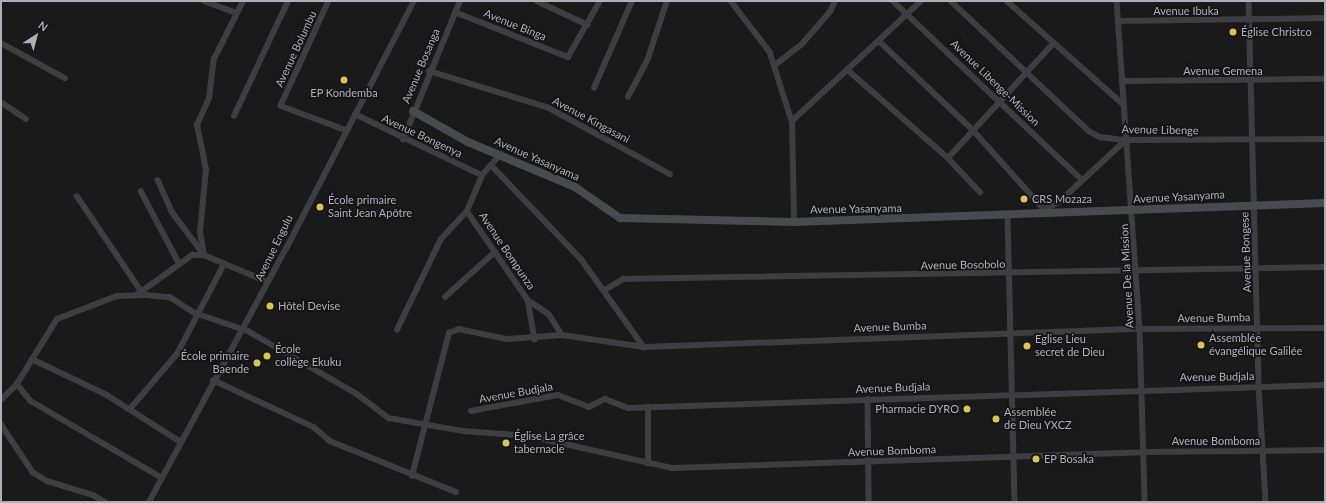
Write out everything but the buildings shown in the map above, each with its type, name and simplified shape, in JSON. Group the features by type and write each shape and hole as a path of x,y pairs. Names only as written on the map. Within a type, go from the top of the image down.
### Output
{"street":[{"path":"204,1 237,13"},
{"path":"204,255 200,232 206,170 197,125 209,98 214,59 243,1"},
{"path":"234,116 288,1"},
{"name":"Avenue Bolumbu","path":"329,1 281,106 346,130"},
{"name":"Avenue Engulu","path":"149,502 213,380 242,331 268,282 414,1"},
{"name":"Avenue Bosanga","path":"403,140 429,71 460,1"},
{"path":"537,1 588,25 600,1"},
{"path":"594,88 632,1"},
{"path":"628,97 647,61 666,1"},
{"path":"731,1 770,52 792,121 794,222"},
{"path":"774,66 801,45 830,12 835,1"},
{"name":"Avenue Libenge-Mission","path":"893,1 1082,180"},
{"path":"792,121 880,42 921,1"},
{"name":"Avenue Libenge","path":"951,1 1089,131 1126,140 1254,141 1325,139"},
{"path":"1007,1 1053,44 1122,103"},
{"name":"Avenue De la Mission","path":"1117,1 1122,103 1133,210 1140,329 1145,502"},
{"name":"Avenue Bongese","path":"1249,1 1254,141 1254,204 1259,386 1265,451 1266,502"},
{"name":"Avenue Binga","path":"455,12 568,57 588,25"},
{"name":"Avenue Ibuka","path":"1118,21 1325,18"},
{"path":"880,42 972,130 1042,212 1059,202 1126,140"},
{"path":"1,43 66,78"},
{"path":"948,158 972,130 1053,44"},
{"path":"848,70 948,158 980,192"},
{"name":"Avenue Kingasani","path":"429,71 547,107 670,174"},
{"name":"Avenue Gemena","path":"1122,81 1251,82 1325,79"},
{"path":"1,102 26,119"},
{"name":"Avenue Yasanyama","path":"413,111 468,142 501,154 575,187 620,218 794,222 1008,216 1042,212 1133,210 1254,204 1325,203"},
{"name":"Avenue Bongenya","path":"354,114 403,140 482,175"},
{"path":"397,330 442,238 467,211 482,175 501,154"},
{"path":"491,165 582,260 605,290 644,347"},
{"path":"158,180 172,212 204,255 223,266 268,282"},
{"path":"141,191 179,263"},
{"path":"77,196 142,292"},
{"name":"Avenue Bompunza","path":"467,211 528,300 549,314 562,335"},
{"path":"1008,216 1007,274 1011,334 1015,502"},
{"path":"445,296 494,252"},
{"path":"136,295 192,255 204,255"},
{"path":"130,409 177,354 195,313 223,266"},
{"name":"Avenue Bosobolo","path":"605,290 623,279 1007,274 1325,267"},
{"name":"Avenue Bomboma","path":"32,360 57,319 117,296 136,295 170,297 195,313 242,331 303,361 389,418 463,431 529,436 648,464 680,468 1144,452 1325,450"},
{"path":"528,300 535,339"},
{"name":"Avenue Bumba","path":"425,424 449,333 459,329 507,339 535,339 562,335 644,347 1140,329 1325,328"},
{"path":"1,400 17,384 32,360 107,395 181,442"},
{"path":"213,380 314,427 330,441 412,476 456,492"},
{"path":"17,384 31,401 162,478"},
{"name":"Avenue Budjala","path":"471,411 558,395 589,407 603,399 628,408 1012,393 1325,385"},
{"path":"868,399 869,502"},
{"path":"648,407 648,464"},
{"path":"1,424 33,472 47,481 93,495 105,502"},
{"path":"412,476 425,424"}],"place":[{"name":"Église Christco","path":"1233,32"},
{"name":"EP Kondemba","path":"344,80"},
{"name":"CRS Mozaza","path":"1024,199"},
{"name":"École primaire Saint Jean Apôtre","path":"320,207"},
{"name":"Hôtel Devise","path":"270,306"},
{"name":"Assemblée évangélique Galilée","path":"1201,345"},
{"name":"Eglise Lieu secret de Dieu","path":"1027,346"},
{"name":"École collège Ekuku","path":"267,356"},
{"name":"École primaire Baende","path":"257,363"},
{"name":"Pharmacie DYRO","path":"967,409"},
{"name":"Assemblée de Dieu YXCZ","path":"996,419"},
{"name":"Église La grâce tabernacle","path":"506,443"},
{"name":"EP Bosaka","path":"1036,459"}]}
